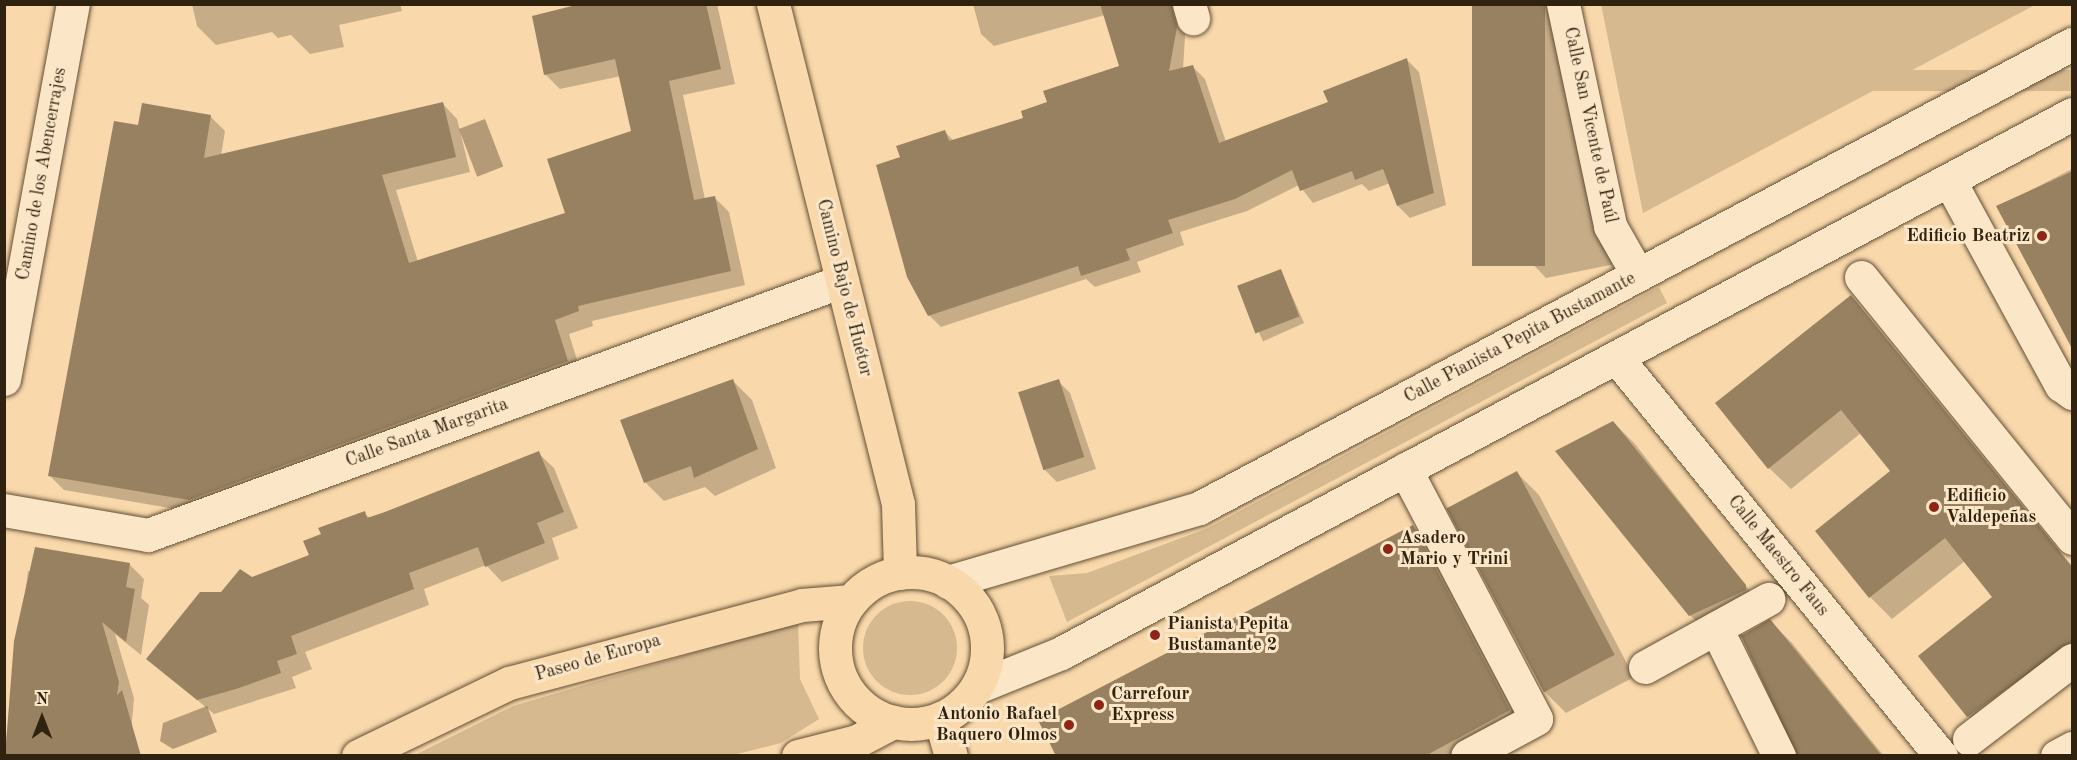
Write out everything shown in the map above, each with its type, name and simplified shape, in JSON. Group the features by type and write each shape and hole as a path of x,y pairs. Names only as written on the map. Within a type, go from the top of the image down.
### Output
{"main road":[{"name":"Camino Bajo de Huétor","path":"773,4 898,504 900,573"},
{"path":"798,756 857,741 893,722 940,718 976,687 986,658 984,628 971,601 948,582 900,573 865,587 851,601 836,632 836,665 863,707 893,722"},
{"name":"Paseo de Europa","path":"358,756 509,684 802,605 851,601"},
{"path":"940,718 951,756"}],"street":[{"name":"Camino de los Abencerrajes","path":"4,379 73,4"},
{"name":"Calle San Vicente de Paúl","path":"1563,4 1610,226 1638,275"},
{"name":"Calle Pianista Pepita Bustamante","path":"948,582 1199,508 2073,44"},
{"path":"976,687 1061,653 2073,114"},
{"path":"1949,180 2061,385 2073,393"},
{"path":"1861,277 2073,538"},
{"name":"Calle Santa Margarita","path":"4,510 148,535 842,281"},
{"name":"Calle Maestro Faus","path":"1616,357 1941,756"},
{"path":"1405,470 1536,719 1467,756"},
{"path":"1645,667 1768,599"},
{"path":"1716,628 1779,756"},
{"path":"1969,739 2073,660"},
{"path":"2057,756 2073,748"}],"shaded area":[{"path":"1601,4 2035,4 2035,5 1643,213"},
{"path":"1643,70 2072,70 2072,91 1643,91"},
{"path":"485,119 503,167 477,177 459,129"},
{"path":"1659,287 1667,303 1067,622 1049,576 1087,573 1208,528"},
{"path":"910,601 928,605 943,615 953,630 957,648 953,666 943,681 928,691 910,695 892,691 877,681 867,666 863,648 867,630 877,615 892,605"},
{"path":"798,622 800,679 819,719 781,743 733,755 413,756 513,706"},
{"path":"207,706 217,732 173,749 160,741 163,723"}],"building":[{"path":"580,4 706,4 721,69 669,81 694,200 715,196 731,271 578,306 579,311 555,320 568,361 189,500 48,476 114,121 138,125 142,103 211,115 204,158 443,102 456,157 382,175 409,263 565,213 547,159 631,131 615,59 544,75 532,16"},
{"path":"1100,4 1171,4 1177,27 1169,71 1193,65 1219,143 1328,102 1323,91 1407,58 1434,193 1397,206 1383,169 1355,180 1352,171 1300,191 1292,170 1235,199 1168,220 1173,233 1126,249 1130,260 1081,276 1078,266 928,316 907,277 876,165 900,157 896,146 945,130 949,141 1023,118 1021,111 1047,102 1043,91 1119,66"},
{"path":"1472,4 1545,4 1545,266 1472,266"},
{"name":"Edificio Beatriz","path":"2073,171 2073,350 1996,206"},
{"path":"1281,269 1299,317 1255,333 1237,286"},
{"name":"Edificio Valdepeñas","path":"1851,295 2073,568 2073,642 1967,717 1918,656 1992,597 1945,538 1869,598 1815,531 1890,471 1841,410 1768,469 1715,403"},
{"path":"733,379 758,449 694,478 691,466 644,483 620,420"},
{"path":"1059,379 1084,457 1043,470 1018,392"},
{"path":"1613,421 1746,585 1746,590 1689,616 1555,451"},
{"path":"539,451 564,512 537,523 545,543 485,567 478,547 409,573 414,589 291,636 297,654 277,661 281,673 236,689 197,700 146,659 200,592 221,592 240,569 252,577 309,555 303,541 321,534 318,528 365,511 367,518 385,512"},
{"path":"1517,471 1615,655 1544,692 1446,509"},
{"path":"1413,525 1510,710 1425,756 1056,756 1038,720"},
{"path":"35,547 130,563 126,587 135,589 126,642 102,622 119,682 117,695 122,690 141,756 5,756 14,641"},
{"path":"1770,619 1882,756 1797,756 1741,636"}],"place":[{"name":"Edificio Beatriz","path":"2042,236"},
{"name":"Edificio Valdepeñas","path":"1934,507"},
{"name":"Asadero Mario y Trini","path":"1388,549"},
{"name":"Pianista Pepita Bustamante 2","path":"1155,635"},
{"name":"Carrefour Express","path":"1099,705"},
{"name":"Antonio Rafael Baquero Olmos","path":"1069,725"}]}
